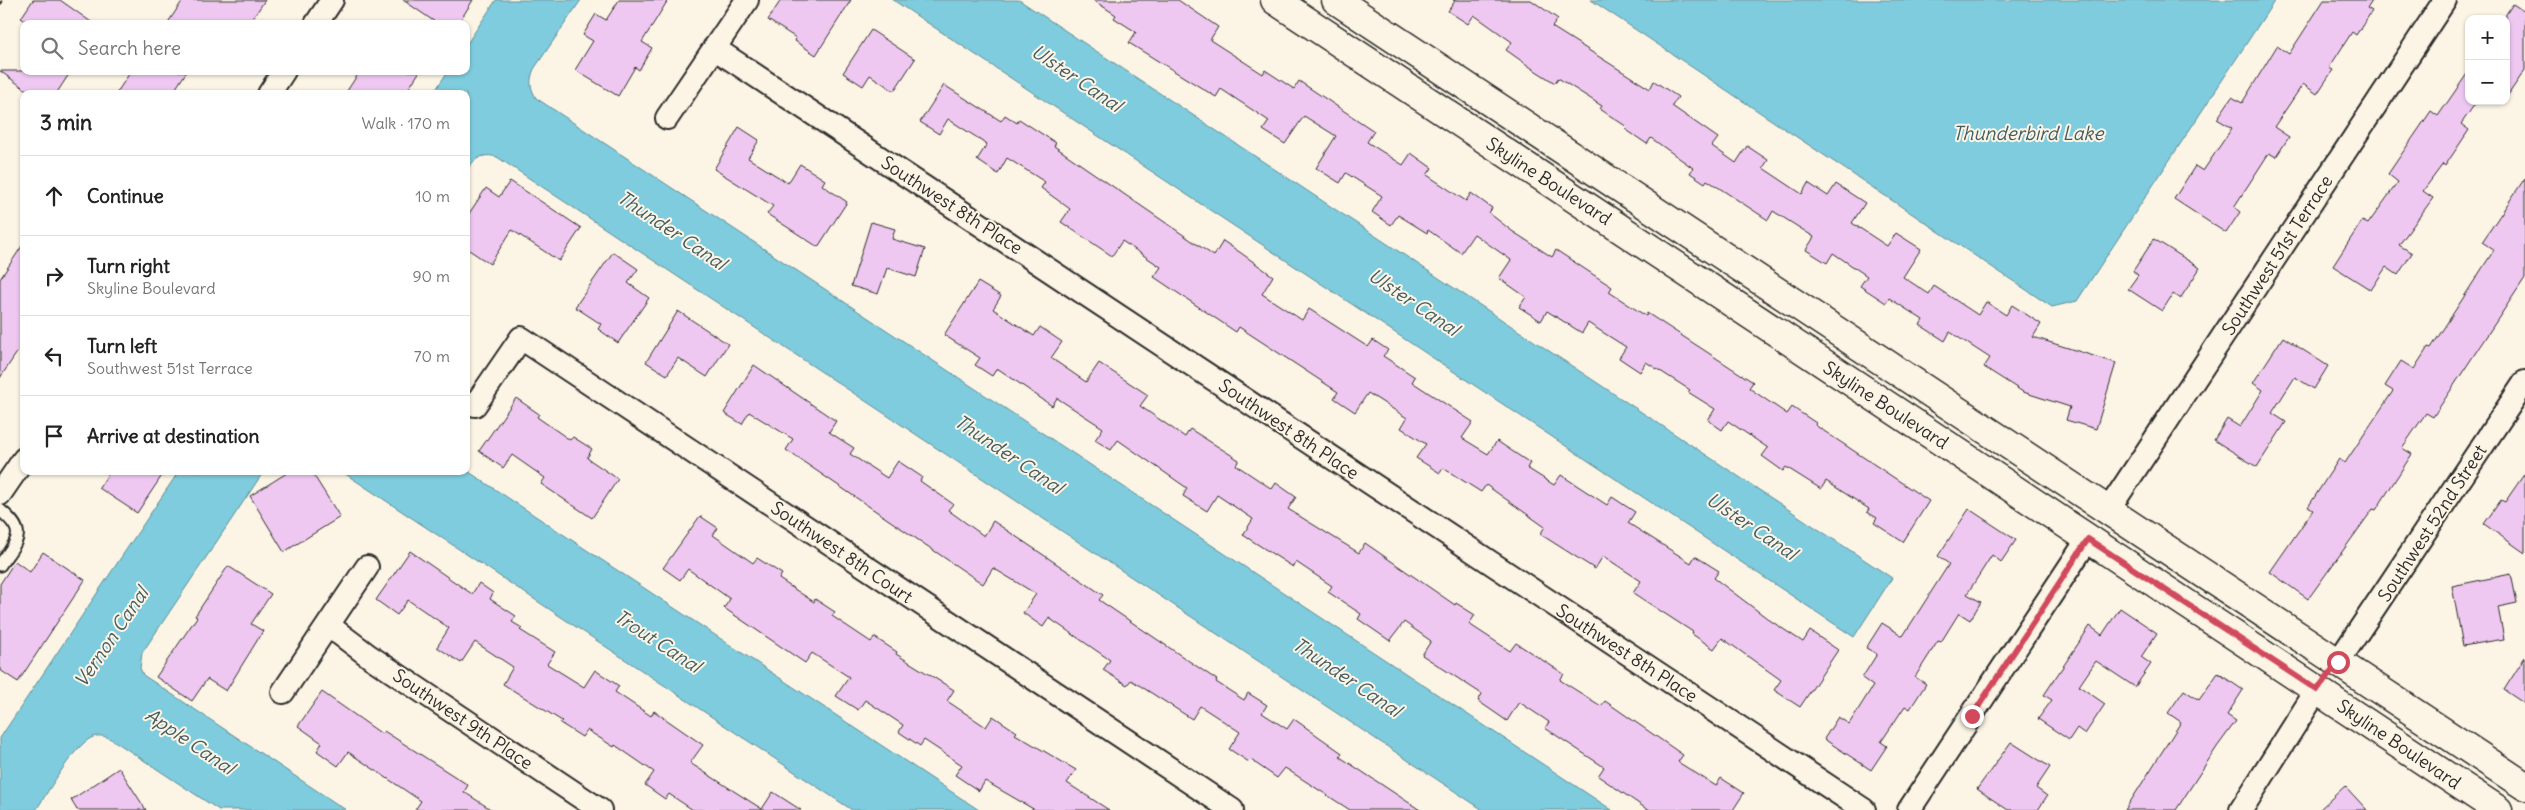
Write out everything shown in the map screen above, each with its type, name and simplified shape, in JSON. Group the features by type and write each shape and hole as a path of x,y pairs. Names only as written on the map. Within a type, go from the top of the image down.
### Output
{"street":[{"path":"319,20 332,0"},
{"path":"667,118 747,0"},
{"name":"Skyline Boulevard","path":"1275,0 2498,810"},
{"name":"Skyline Boulevard","path":"1336,0 2109,509 2525,786"},
{"name":"Southwest 51st Terrace","path":"2109,509 2445,0"},
{"name":"Southwest 8th Place","path":"714,48 1864,810"},
{"path":"272,90 281,75"},
{"name":"Southwest 8th Court","path":"475,405 521,338 1232,810"},
{"name":"Southwest 52nd Street","path":"2338,662 2525,382"},
{"path":"0,494 20,464"},
{"path":"1909,810 2109,509"},
{"path":"283,692 367,567"},
{"name":"Southwest 9th Place","path":"328,625 369,656 600,810"},
{"path":"2241,810 2317,690 2338,662"}],"lane":[{"path":"0,510 13,520 18,527 18,534 0,566"}],"path":[{"path":"0,4 3,0"}],"water":[{"name":"Thunder Canal","path":"496,0 581,0 534,69 531,84 536,98 1612,810 1483,810 497,157 483,156 470,166 470,90 436,90 445,75 470,75 470,39"},
{"name":"Ulster Canal","path":"893,0 1019,0 1892,578 1854,637"},
{"name":"Thunderbird Lake","path":"1591,0 2275,0 2077,301 2052,307"},
{"name":"Trout Canal","path":"470,473 979,810 852,810 347,475 470,475"},
{"path":"176,475 261,475 142,653 140,668 143,675 346,810 219,810 119,744 109,738 97,736 89,739 72,756 36,810 0,810 0,738"}],"building":[{"path":"33,0 60,0 88,20 24,20 21,18"},
{"path":"183,0 265,0 252,20 170,20"},
{"path":"403,0 473,0 460,20 432,20"},
{"path":"619,0 668,0 642,42 652,48 639,70 635,67 618,96 575,70 593,41 583,35 596,14 606,20"},
{"path":"781,0 851,0 816,55 795,41 796,38 768,20"},
{"path":"1093,0 1178,0 1218,27 1210,40 1263,74 1265,70 1294,89 1299,81 1374,131 1367,142 1403,165 1411,153 1432,168 1427,175 1466,201 1471,193 1492,208 1489,213 1512,231 1552,257 1556,250 1612,287 1609,292 1646,316 1647,313 1753,382 1749,388 1787,414 1792,407 1816,423 1815,425 1929,501 1903,542 1874,523 1877,518 1867,512 1869,509 1826,481 1821,489 1786,467 1783,471 1762,456 1768,448 1728,421 1722,430 1708,420 1715,409 1688,392 1690,390 1646,362 1640,372 1619,358 1626,347 1588,323 1582,333 1547,311 1541,321 1519,307 1526,297 1499,278 1511,260 1474,234 1461,253 1428,230 1427,233 1398,215 1391,225 1372,212 1382,196 1346,173 1340,183 1316,168 1336,136 1304,116 1285,144 1263,130 1269,121 1221,89 1216,97 1129,43 1136,32 1114,18 1116,15"},
{"path":"1453,0 1531,0 1558,19 1552,27 1650,89 1654,81 1678,97 1672,106 1718,138 1712,146 1736,163 1747,146 1768,160 1763,168 1802,194 1808,183 1828,196 1836,184 1865,203 1852,223 1887,246 1896,233 1921,249 1903,277 1929,294 1934,286 1978,315 1986,302 2006,315 2012,305 2041,324 2033,337 2116,363 2096,429 2066,420 2070,407 2023,392 1984,367 1990,358 1950,332 1945,341 1920,325 1923,320 1889,298 1886,303 1860,286 1867,276 1833,253 1827,263 1806,250 1814,237 1773,211 1768,220 1707,180 1705,183 1690,173 1693,168 1651,138 1647,144 1625,129 1627,127 1600,109 1602,106 1558,78 1555,83 1533,69 1506,50 1512,42 1474,15 1468,24 1448,11 1455,1"},
{"path":"2324,0 2372,0 2367,8 2372,11 2356,35 2352,32 2329,68 2333,70 2317,94 2303,84 2274,127 2289,137 2276,157 2269,153 2234,207 2240,212 2226,233 2174,199 2195,166 2203,171 2232,128 2217,119 2232,97 2242,103 2277,46 2289,54"},
{"path":"2513,4 2525,12 2525,70 2510,92 2510,15 2506,14"},
{"path":"871,30 915,59 894,91 870,75 863,86 843,73"},
{"path":"0,71 20,71 20,75 68,75 59,90 26,90"},
{"path":"128,75 184,75 175,90 119,90"},
{"path":"357,75 417,75 408,90 348,90"},
{"path":"2465,77 2465,105 2474,105 2461,124 2469,130 2445,166 2443,164 2423,191 2433,198 2399,245 2412,253 2398,275 2386,267 2371,290 2333,266 2362,221 2368,224 2398,182 2388,174 2431,111 2438,116"},
{"path":"944,85 1001,121 1005,115 1017,123 1019,119 1056,143 1054,146 1214,256 1223,241 1273,276 1262,294 1302,320 1309,309 1368,347 1373,340 1388,350 1383,356 1415,377 1412,382 1473,422 1462,438 1488,454 1497,441 1530,463 1527,468 1554,485 1561,475 1607,505 1612,497 1635,512 1628,523 1691,563 1695,556 1719,571 1714,578 1771,621 1803,642 1810,631 1838,650 1800,707 1774,690 1781,680 1722,638 1714,649 1692,634 1693,632 1633,593 1641,581 1603,556 1595,569 1540,534 1545,527 1486,485 1481,492 1443,468 1440,473 1416,458 1426,444 1401,428 1407,418 1368,393 1355,412 1334,398 1338,392 1239,327 1236,332 1154,277 1161,267 1122,241 1112,256 1061,222 1070,209 1041,188 1045,182 1007,158 998,174 977,160 987,144 948,119 939,134 920,122"},
{"path":"739,127 759,140 748,158 788,183 800,164 825,180 822,185 847,202 818,247 767,214 773,206 714,169"},
{"path":"2525,178 2525,278 2433,417 2426,413 2402,448 2412,454 2376,510 2373,509 2308,599 2270,572 2313,510 2308,507 2339,459 2345,463 2393,391 2385,386 2401,361 2414,369 2428,347 2431,348 2494,250 2482,242"},
{"path":"510,181 581,228 559,261 512,230 490,264 470,251 470,212 486,188 499,197"},
{"path":"871,222 895,229 892,239 925,249 916,277 887,268 878,294 851,286"},
{"path":"2154,239 2200,268 2180,299 2173,294 2162,311 2128,289 2138,275 2133,271"},
{"path":"20,249 20,348 0,378 0,279"},
{"path":"613,252 638,269 628,283 649,298 618,343 598,329 601,324 575,307"},
{"path":"978,282 1001,296 993,309 1034,336 1040,327 1062,342 1051,358 1086,382 1099,363 1148,395 1140,406 1185,437 1190,429 1239,460 1236,465 1272,489 1276,483 1296,497 1288,509 1359,553 1365,543 1455,605 1456,603 1475,615 1469,624 1510,651 1516,643 1564,674 1560,680 1601,706 1605,701 1683,755 1678,762 1716,786 1721,778 1744,793 1733,810 1648,810 1598,776 1604,767 1545,728 1549,722 1519,702 1507,721 1478,701 1482,694 1422,655 1431,641 1404,622 1390,641 1358,619 1361,614 1328,592 1332,586 1296,562 1293,567 1243,535 1253,519 1217,495 1207,511 1183,496 1187,488 1118,440 1111,450 1095,440 1103,428 1057,398 1052,406 997,368 992,376 975,365 980,358 944,335"},
{"path":"678,311 728,344 707,377 678,358 667,375 646,362"},
{"path":"2283,337 2328,366 2314,389 2295,377 2272,413 2286,422 2257,467 2214,440 2227,419 2240,427 2263,390 2253,383"},
{"path":"754,365 836,421 829,432 854,448 850,454 887,478 898,461 922,477 920,481 953,504 948,510 984,536 993,521 1103,595 1099,600 1217,680 1216,682 1244,700 1248,693 1267,705 1262,713 1287,729 1294,719 1342,753 1340,757 1420,810 1350,810 1285,768 1277,778 1251,760 1249,762 1229,749 1240,732 1200,706 1192,719 1131,680 1127,685 1103,670 1110,660 1049,618 1043,627 1023,613 1036,594 993,568 983,584 786,450 793,439 749,412 742,424 724,413"},
{"path":"516,398 539,414 537,417 570,440 573,437 592,449 587,458 618,479 592,518 541,484 545,478 512,455 503,468 479,451"},
{"path":"2525,473 2525,553 2484,524 2501,500 2505,502"},
{"path":"107,475 162,475 137,513 99,488"},
{"path":"284,475 314,475 340,517 284,552 250,496"},
{"path":"1969,509 2016,540 2001,562 1992,555 1967,594 1981,602 1970,620 1959,613 1941,642 1938,641 1915,677 1926,684 1910,709 1905,706 1881,742 1887,746 1871,770 1824,739 1838,717 1849,724 1873,686 1862,678 1877,654 1866,648 1882,623 1903,636 1949,564 1938,556"},
{"path":"700,516 718,528 713,535 753,563 757,558 782,574 779,579 814,602 815,599 835,612 832,616 871,642 874,637 897,652 896,654 954,690 947,701 986,727 993,716 1017,732 1015,734 1076,770 1067,783 1109,810 1035,810 985,781 979,791 955,775 962,765 924,740 920,746 899,732 903,725 865,700 858,710 836,696 849,677 812,653 805,663 724,608 730,599 688,569 680,580 663,568"},
{"path":"410,551 472,594 479,583 493,593 490,599 516,616 512,622 522,628 520,630 555,652 547,664 584,687 595,670 619,686 615,692 651,716 654,711 703,745 690,763 762,809 773,792 801,810 693,810 669,794 665,799 645,785 654,772 615,745 614,747 587,730 582,737 560,723 562,721 503,684 513,667 475,642 461,663 437,647 449,628 408,600 397,615 376,600"},
{"path":"43,552 85,580 18,682 0,670 0,584 15,561 30,572"},
{"path":"228,566 271,594 251,624 263,631 226,691 207,679 192,701 156,677 197,617 195,616"},
{"path":"2511,574 2517,603 2498,607 2504,639 2463,646 2452,586"},
{"path":"2120,608 2157,633 2141,657 2151,664 2135,687 2096,661 2079,686 2105,704 2085,734 2077,728 2069,740 2038,719 2052,700 2044,695 2090,626 2102,635"},
{"path":"2525,657 2525,704 2504,690"},
{"path":"2218,673 2243,690 2227,715 2236,721 2176,810 2125,810 2181,722 2168,713 2184,690 2199,700"},
{"path":"322,692 382,734 384,731 468,785 464,792 492,810 415,810 421,801 348,752 338,766 317,751 322,743 298,726"},
{"path":"2011,742 2050,767 2036,788 2047,796 2038,810 2008,810 1977,789"},
{"path":"119,768 146,810 77,810 71,800"},
{"path":"2345,786 2367,810 2319,810"}],"route":[{"path":"1972,716 2088,539 2317,690 2338,662"}],"water label":[{"name":"Vernon Canal","path":"111,637"},
{"name":"Apple Canal","path":"190,741"}]}
